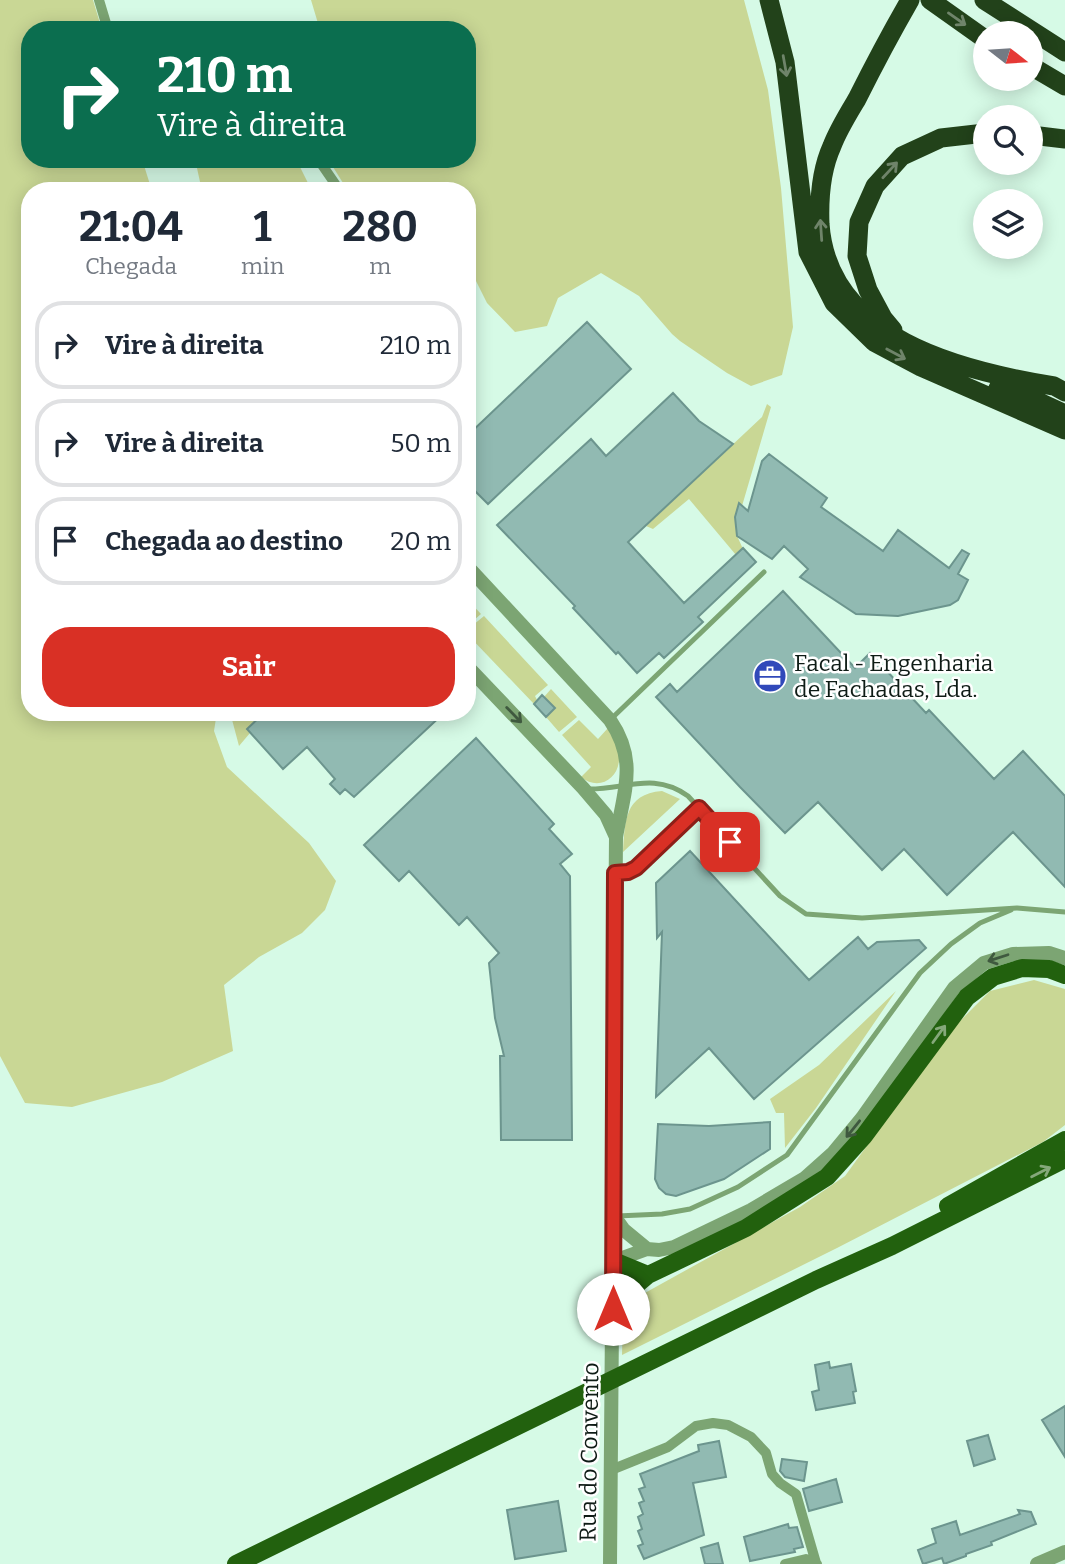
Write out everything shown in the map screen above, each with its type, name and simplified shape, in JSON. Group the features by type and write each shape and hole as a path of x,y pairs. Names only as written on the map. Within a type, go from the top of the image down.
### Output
{"highway":[{"path":"769,0 785,62 795,127 808,252 834,303 874,342 921,367 1065,430"},
{"path":"896,0 886,32 831,147 819,196 822,242 837,284 870,321 901,339 966,368 1054,386 1065,392"},
{"path":"801,201 821,142 886,32 910,0"},
{"path":"930,0 973,30"},
{"path":"984,0 1065,52"},
{"path":"1043,73 1065,86"},
{"path":"901,339 883,318 867,290 857,256 859,222 875,186 902,156 941,138 973,134"},
{"path":"1043,136 1065,139"},
{"path":"1026,381 1065,403"},
{"path":"969,387 997,388 1022,394 1065,414"}],"main road":[{"path":"613,1309 629,1290 648,1275 746,1228 827,1177 864,1136 967,997 993,976 1022,968 1049,970 1065,975"},
{"path":"816,1280 1065,1140"},
{"path":"236,1564 816,1280 892,1247 1065,1159"},
{"path":"614,1261 648,1275"}],"street":[{"path":"99,0 105,21"},
{"name":"Rua do Convento","path":"476,576 610,720 628,756 626,784 616,836 615,873 610,1564"},
{"path":"476,675 583,788 606,815 616,836"},
{"path":"614,1261 647,1249 674,1247 751,1210 805,1178 833,1153 862,1118 954,988 984,963 1013,954 1049,953 1065,958"},
{"path":"614,1216 624,1230 647,1249"},
{"path":"611,1470 668,1447 696,1426 713,1423 728,1425 751,1437 765,1453 772,1474 796,1494 816,1564"},
{"path":"1037,1564 1065,1552"},
{"path":"785,1564 806,1559 816,1564"}],"lane":[{"path":"610,720 764,572"},
{"path":"583,788 604,789 626,784 662,783 677,788 699,808 780,896 806,914 862,918 1017,908 1065,912"},
{"path":"615,873 636,868 699,808"},
{"path":"614,1216 662,1214 690,1209 738,1187 787,1155 920,973 951,944 980,923 1017,908"}],"green space":[{"path":"0,0 93,0 99,21 21,21 21,168 145,168 149,182 21,182 21,721 216,721 214,731 227,767 309,843 336,881 325,910 302,933 259,957 224,985 233,1051 162,1082 72,1107 25,1103 0,1056"},
{"path":"311,0 744,0 768,90 781,188 793,327 782,375 751,386 727,373 672,334 639,296 601,273 558,298 547,326 515,332 487,303 476,281 476,182 342,182 334,168 476,168 476,21 317,21"},
{"path":"197,168 300,168 308,182 200,182"},
{"path":"767,404 771,407 742,506 735,517 738,538 743,549 736,555 689,499 653,529 646,526 762,417"},
{"path":"484,616 548,685 535,696 537,700 534,704 476,643 476,623"},
{"path":"551,689 577,717 559,732 546,717 544,697"},
{"path":"579,720 598,739 608,728 615,742 619,763 613,776 601,783 581,777 591,767 562,735"},
{"path":"232,721 255,721 247,729 250,733 239,746"},
{"path":"662,791 680,799 623,852 626,820 633,804 649,793"},
{"path":"1034,980 1065,989 1065,1125 1043,1142 622,1355 623,1315 634,1299 800,1207 845,1176 951,1030 990,991"},
{"path":"896,991 816,1108 785,1148 784,1113 776,1113 770,1099 819,1065"}],"building":[{"path":"587,322 631,369 488,504 476,492 476,427"},
{"path":"673,393 699,421 733,444 628,542 684,603 743,548 756,562 698,617 703,622 664,658 659,653 637,673 618,652 616,654 573,608 575,606 497,525 591,439 606,456"},
{"path":"769,454 827,498 821,507 883,551 898,530 949,568 962,550 969,554 958,574 968,580 958,600 950,605 898,616 856,614 800,577 808,569 784,546 772,559 737,536 735,517 739,503 748,511 762,461"},
{"path":"783,591 855,668 870,653 926,713 929,710 994,779 1023,751 1065,796 1065,887 1013,832 947,895 904,849 882,870 818,802 785,833 740,787 656,697 670,684 677,692"},
{"path":"542,695 555,708 546,717 534,704"},
{"path":"255,721 435,721 354,797 345,789 340,794 330,784 335,779 307,747 283,769 247,729"},
{"path":"476,738 554,824 549,829 572,854 560,864 570,876 572,1140 501,1140 500,1056 504,1056 495,1018 489,963 499,953 467,917 459,925 409,871 399,881 364,845"},
{"path":"690,851 809,980 858,937 868,949 877,942 919,940 926,948 754,1099 709,1048 656,1097 662,932 657,938 656,883"},
{"path":"770,1122 770,1149 724,1179 676,1196 666,1194 659,1188 655,1179 658,1124 709,1126"},
{"path":"829,1362 830,1368 851,1364 856,1391 853,1392 855,1403 816,1410 812,1392 819,1390 815,1365"},
{"path":"1065,1406 1065,1457 1042,1420"},
{"path":"988,1435 995,1459 974,1466 967,1441"},
{"path":"719,1441 726,1477 693,1483 704,1535 644,1559 638,1546 643,1544 638,1531 642,1529 638,1517 643,1514 639,1503 644,1501 639,1489 645,1487 640,1474 699,1451 698,1445"},
{"path":"782,1459 807,1462 804,1481 785,1477 780,1471"},
{"path":"836,1479 842,1502 809,1511 803,1489"},
{"path":"558,1501 566,1551 515,1559 507,1510"},
{"path":"1018,1510 1031,1512 1036,1524 944,1564 942,1558 923,1564 918,1550 936,1543 932,1529 956,1521 960,1535 1020,1514"},
{"path":"788,1524 789,1528 797,1527 803,1547 794,1549 795,1552 750,1561 744,1537"},
{"path":"718,1543 723,1564 705,1564 701,1548"}],"place":[{"name":"Facal - Engenharia de Fachadas, Lda.","path":"770,676"}],"route":[{"path":"613,1309 615,873 636,868 699,808 730,842"}]}
